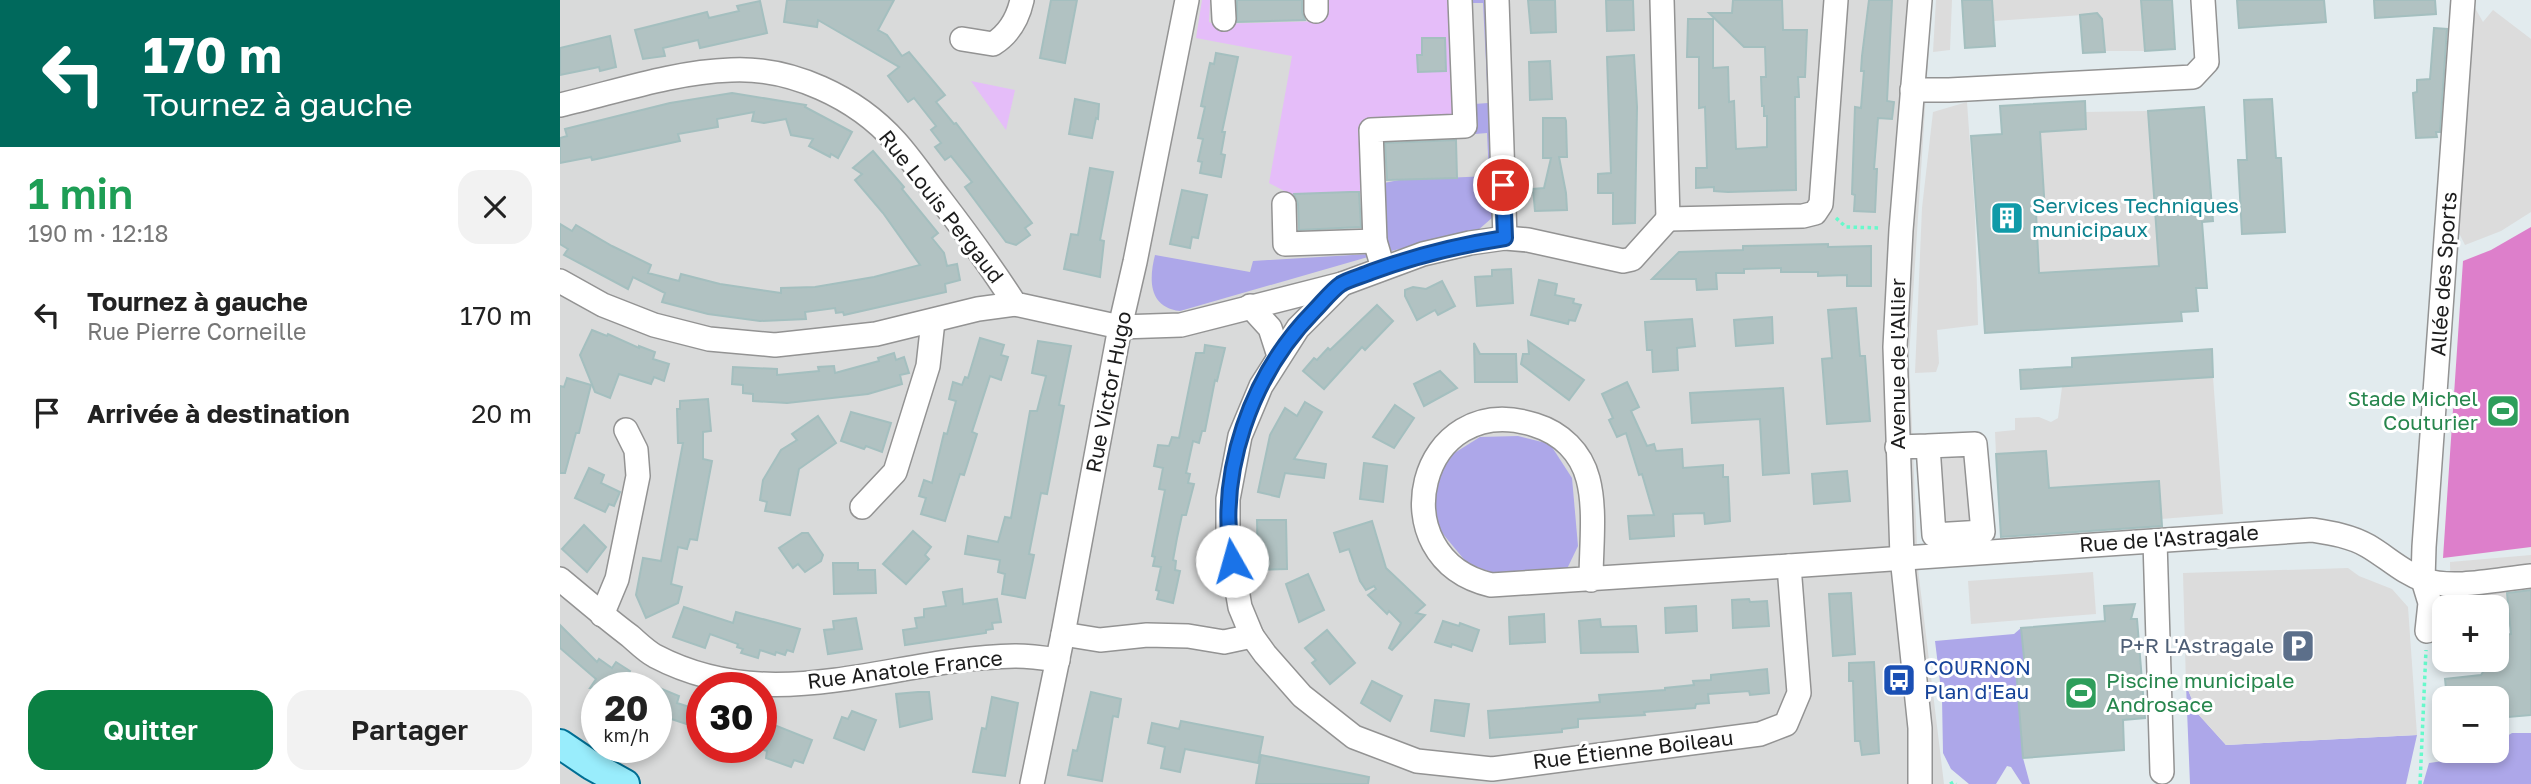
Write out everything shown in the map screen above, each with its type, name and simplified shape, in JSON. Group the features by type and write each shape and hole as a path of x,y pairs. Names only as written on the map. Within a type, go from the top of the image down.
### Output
{"main road":[{"path":"560,744 625,784"}],"street":[{"path":"962,39 993,44 1005,36 1020,11 1022,0"},
{"name":"Rue Victor Hugo","path":"1032,784 1120,327 1187,0"},
{"path":"1383,268 1376,241 1371,130 1465,126 1460,0"},
{"path":"1497,0 1505,238"},
{"path":"1662,0 1668,219 1803,216 1815,213 1821,204 1836,0"},
{"name":"Avenue de l'Allier","path":"1920,0 1901,230 1895,346 1902,557 1920,728 1920,784"},
{"path":"1912,90 2193,77 2207,62 2203,0"},
{"name":"Allée des Sports","path":"2427,631 2430,603 2423,580 2463,0"},
{"name":"Rue Louis Pergaud","path":"560,106 690,73 723,70 774,73 815,84 859,109 895,140 990,264 1015,304 1120,327"},
{"path":"1284,204 1285,244 1376,241"},
{"name":"Rue Étienne Boileau","path":"1120,327 1181,325 1342,284 1423,254 1505,238 1528,240 1623,261 1632,259 1668,219"},
{"path":"560,281 603,305 641,320 709,339 775,345 876,334 978,309 1015,304"},
{"name":"Rue Étienne Boileau","path":"1342,284 1298,328 1261,386 1240,436 1228,499 1228,538 1238,596 1252,636 1302,696 1354,737 1417,761 1492,769 1760,734 1786,724 1799,693 1789,566"},
{"path":"1250,306 1270,328 1279,356"},
{"path":"862,507 895,472 928,366 933,321"},
{"path":"1591,580 1591,495 1583,464 1567,442 1554,432 1511,420 1479,423 1452,437 1432,461 1423,490 1425,522 1429,534 1446,561 1461,575 1491,585 1591,580 1902,557"},
{"path":"602,615 617,579 638,476 636,450 626,430"},
{"path":"1897,447 1928,446"},
{"name":"Rue de l'Astragale","path":"1902,557 2312,530 2342,535 2368,546 2401,569 2423,580"},
{"path":"2155,541 2162,772"},
{"path":"2423,580 2443,584 2531,576"},
{"name":"Rue Anatole France","path":"560,579 653,655 695,673 734,683 772,686 813,683 965,660 1017,656 1058,660"},
{"path":"1063,634 1100,640 1147,635 1188,636 1224,642 1252,636"},
{"name":"Avenue de l'Allier","path":"1920,728 1936,784"}],"path":[{"path":"1821,204 1846,227 1901,230"},
{"path":"2420,784 2427,631"},
{"path":"1950,784 1956,784"}],"shaded area":[{"path":"560,0 1932,0 1909,357 1918,569 1944,784 560,784"},
{"path":"1202,0 1210,0 1209,22 1213,24 1323,21 1324,0 1451,0 1458,116 1371,119 1361,129 1366,192 1292,195 1269,183 1292,56 1196,38"},
{"path":"1468,0 1489,0 1496,199 1493,217 1477,231 1391,251 1387,242 1384,183 1489,176 1487,133 1475,134 1474,104 1488,103 1483,3 1468,3"},
{"path":"1936,0 1952,0 1950,50 1933,52"},
{"path":"1992,0 2141,0 2145,51 2105,51 2102,19 2097,14 1994,21"},
{"path":"2475,8 2483,22 2493,10 2531,39 2531,212 2501,231 2465,245 2457,229"},
{"path":"971,81 1015,90 1006,130"},
{"path":"1967,102 1975,215 1978,325 1937,330 1939,363 1936,372 1915,373 1922,208 1933,112"},
{"path":"2148,111 2159,266 2039,273 2036,212 2045,211 2040,132 2086,129 2085,112"},
{"path":"2531,227 2531,547 2443,558 2463,261 2491,250"},
{"path":"1369,254 1368,257 1180,311 1162,304 1153,290 1155,255 1250,272 1253,261"},
{"path":"2213,377 2223,514 2161,519 2158,481 2049,488 2046,451 1996,454 1995,432 2015,430 2015,418 2039,417 2051,422 2058,418 2062,387"},
{"path":"1518,436 1550,444 1572,478 1578,546 1566,571 1493,573 1467,563 1438,528 1432,493 1448,457 1480,437"},
{"path":"1968,456 1972,525 1945,527 1941,459"},
{"path":"2531,555 2531,586 2507,589 2508,595 2451,595 2450,562"},
{"name":"P+R L'Astragale","path":"2348,568 2359,576 2392,589 2408,607 2417,735 2226,745 2198,714 2186,685 2183,573"},
{"path":"2093,572 2096,614 1971,624 1968,581"},
{"path":"2021,628 2025,667 2016,668 2023,758 2030,784 2022,784 2011,767 2007,766 1996,784 1969,784 1951,769 1943,753 1942,698 1935,641 2014,634"},
{"path":"2186,685 2198,714 2226,745 2417,735 2406,784 2190,784"},
{"path":"2531,733 2531,784 2423,784 2429,763 2509,763 2509,735"}],"building":[{"path":"787,0 894,0 878,30 887,35 902,56 909,52 945,95 936,102 954,124 956,123 1032,223 1025,228 1030,235 1016,245 1006,242 965,187 972,182 951,156 945,160 935,147 941,143 931,130 936,126 914,98 908,102 888,76 899,67 818,20 817,27 784,22"},
{"path":"1051,0 1077,0 1065,63 1040,58"},
{"path":"1237,0 1302,0 1305,20 1237,22"},
{"path":"1528,0 1555,0 1556,32 1531,33"},
{"path":"1606,0 1633,0 1634,30 1607,31"},
{"path":"1733,0 1782,0 1783,30 1807,30 1805,77 1798,77 1799,97 1795,97 1796,190 1728,192 1714,191 1714,187 1696,188 1696,168 1707,168 1705,107 1699,108 1699,57 1687,57 1688,19 1713,19 1713,68 1728,67 1729,102 1734,101 1736,149 1767,147 1767,116 1764,116 1762,106 1761,77 1766,77 1765,47 1744,47 1709,13 1732,13"},
{"path":"1869,0 1892,0 1887,101 1894,102 1892,119 1878,118 1874,169 1877,169 1875,212 1854,211 1855,195 1852,194 1855,107 1861,108 1864,71 1861,71 1862,56"},
{"path":"1962,0 1992,0 1995,46 1965,48"},
{"path":"2141,0 2172,0 2175,49 2145,51"},
{"path":"2237,0 2324,0 2326,22 2239,28"},
{"path":"2374,0 2435,0 2436,14 2375,18"},
{"path":"760,1 767,33 700,48 698,40 663,48 665,56 643,59 635,30 707,12 709,18 739,11 737,6"},
{"path":"2097,13 2102,19 2105,52 2083,53 2080,15"},
{"path":"2434,28 2447,29 2440,132 2436,132 2437,137 2416,138 2413,93 2417,92 2417,80 2430,79"},
{"path":"610,36 616,67 600,71 599,67 560,75 560,48"},
{"path":"1422,38 1445,38 1446,71 1418,72 1417,55 1422,55"},
{"path":"1216,53 1238,57 1222,132 1225,132 1221,154 1225,155 1221,177 1200,173 1202,162 1198,161 1203,139 1198,138 1205,107 1201,106 1210,63 1214,64"},
{"path":"1634,55 1637,107 1635,223 1613,224 1613,193 1598,193 1598,174 1611,173 1607,57"},
{"path":"1550,61 1552,99 1530,100 1529,62"},
{"path":"732,93 806,105 805,107 852,132 838,158 831,154 830,157 809,146 813,139 791,135 786,119 764,123 752,121 754,112 717,119 718,127 678,134 680,141 592,160 591,157 560,163 560,138 567,136 565,129 670,103"},
{"path":"1075,99 1099,104 1092,138 1069,134"},
{"path":"2272,99 2276,158 2281,158 2285,232 2242,234 2238,160 2247,160 2244,100"},
{"name":"Services Techniques municipaux","path":"2085,101 2086,129 2040,132 2045,211 2036,212 2039,273 2159,266 2148,111 2204,107 2213,221 2202,222 2207,288 2196,288 2198,311 2181,312 2182,321 1985,333 1971,136 2002,134 2000,106"},
{"path":"1543,118 1565,118 1566,121 1567,157 1559,157 1567,210 1535,211 1533,189 1544,188 1551,158 1543,158"},
{"path":"1456,140 1457,178 1387,180 1385,143"},
{"path":"873,151 938,233 932,238 944,253 947,266 957,264 960,280 945,284 946,292 844,315 843,312 836,313 835,308 805,312 806,319 760,321 708,314 662,302 665,293 633,277 628,289 564,255 568,249 560,244 560,224 572,231 576,225 651,265 648,273 679,281 681,274 720,284 781,293 781,288 815,287 874,277 920,265 883,213 855,180 862,174 853,168"},
{"path":"1090,168 1113,172 1100,240 1104,241 1100,277 1064,269 1071,234 1078,235"},
{"path":"1182,190 1207,195 1198,238 1192,237 1190,248 1170,244"},
{"path":"1359,192 1361,227 1299,230 1298,204 1294,194"},
{"path":"1828,244 1828,247 1871,246 1871,286 1847,286 1847,275 1818,276 1818,272 1781,272 1781,268 1744,269 1744,273 1716,273 1717,289 1697,290 1696,279 1652,279 1679,252 1743,250 1743,246"},
{"path":"1511,269 1513,303 1477,306 1475,277 1492,276 1492,270"},
{"path":"1539,280 1557,284 1555,295 1574,299 1573,303 1581,305 1575,321 1569,320 1568,324 1531,315"},
{"path":"1442,281 1455,306 1438,315 1435,310 1417,320 1405,296 1405,290 1413,287 1426,289"},
{"path":"1377,305 1393,321 1365,350 1362,347 1324,389 1303,371 1314,358 1317,360 1328,348 1330,350"},
{"path":"1856,308 1860,356 1865,356 1870,421 1827,424 1822,359 1832,358 1828,310"},
{"path":"1772,317 1773,343 1736,346 1734,320"},
{"path":"1692,319 1695,346 1677,348 1678,370 1653,372 1652,350 1647,350 1645,322"},
{"path":"592,330 655,352 653,359 669,364 664,381 654,377 651,384 619,374 610,398 595,392 580,355"},
{"path":"980,338 1004,345 1001,355 1008,357 1001,380 990,376 972,432 977,434 964,475 960,474 945,521 921,514 926,498 919,496 924,480 932,483 944,433 947,434 956,401 949,399 953,382 962,385 965,377 968,378"},
{"path":"1038,341 1071,346 1059,405 1064,406 1047,494 1041,493 1029,554 1034,555 1025,598 1002,594 1005,574 998,572 1000,560 965,554 968,536 998,542 1005,517 1011,518 1030,411 1037,411 1046,376 1032,373"},
{"path":"1528,341 1584,380 1569,400 1521,364 1523,354 1529,354"},
{"path":"1474,343 1480,354 1516,354 1517,382 1475,382"},
{"path":"1205,345 1225,348 1217,381 1215,380 1205,431 1202,431 1199,443 1193,441 1186,473 1190,474 1188,483 1194,484 1186,515 1182,515 1173,560 1176,561 1175,570 1180,571 1173,603 1157,599 1159,591 1156,590 1161,567 1153,566 1155,557 1152,556 1165,490 1159,489 1163,468 1154,466 1158,445 1169,446 1172,437 1179,438 1196,353 1204,353"},
{"path":"2212,349 2213,377 2021,389 2020,370 2072,367 2072,358"},
{"path":"894,353 896,360 904,357 909,373 900,375 902,384 868,394 787,403 753,401 753,394 743,393 743,385 732,384 733,367 777,369 777,375 819,371 818,367 834,366 835,373 879,361 878,358"},
{"path":"1440,371 1457,388 1424,406 1414,384"},
{"path":"567,378 591,385 565,473 560,473 560,386 564,387"},
{"path":"1627,382 1639,407 1631,411 1647,446 1654,444 1656,451 1682,449 1683,468 1723,465 1723,477 1728,477 1730,521 1705,524 1704,513 1673,514 1674,536 1630,539 1628,516 1654,515 1626,433 1617,437 1609,420 1613,418 1602,394"},
{"path":"1783,388 1789,473 1763,475 1760,419 1692,423 1690,393"},
{"path":"708,399 711,431 703,432 703,459 712,461 697,540 690,539 687,549 678,547 671,584 682,587 678,603 646,618 636,595 643,558 661,561 683,443 678,443 677,409 680,409 680,401"},
{"path":"1305,402 1322,412 1294,459 1326,464 1324,478 1285,473 1279,497 1258,492 1270,435 1285,408 1297,416"},
{"path":"1395,405 1414,418 1394,448 1373,437"},
{"path":"851,412 891,423 882,452 841,441"},
{"path":"818,416 836,443 799,469 790,515 765,511 767,502 760,500 763,480 781,450 797,440 792,434"},
{"path":"2046,451 2049,488 2159,481 2162,526 2001,537 1996,454"},
{"path":"1364,463 1387,466 1383,502 1360,499"},
{"path":"589,468 604,475 601,483 620,492 614,506 609,504 605,512 575,498"},
{"path":"1847,471 1850,501 1814,504 1812,474"},
{"path":"1257,520 1286,520 1287,569 1258,570"},
{"path":"1372,521 1386,568 1425,605 1416,613 1425,615 1392,650 1389,648 1401,623 1389,611 1387,614 1368,595 1376,589 1374,586 1366,590 1349,549 1340,552 1334,533"},
{"path":"584,525 606,547 587,572 562,549"},
{"path":"913,531 931,547 925,555 929,559 906,584 883,564"},
{"path":"802,533 808,533 823,555 821,561 805,572 798,564 793,568 779,548"},
{"path":"833,563 858,563 858,570 875,570 876,593 834,594"},
{"path":"1308,574 1324,610 1299,622 1286,584"},
{"path":"962,589 963,604 997,599 1001,622 992,623 993,629 986,630 986,633 905,645 903,630 917,628 915,618 924,617 924,609 946,606 943,592"},
{"path":"2531,590 2531,715 2509,717 2509,686 2446,686 2445,679 2481,675 2483,672 2509,672 2511,634 2507,593"},
{"path":"1851,593 1855,654 1833,656 1829,594"},
{"path":"1749,599 1750,602 1767,601 1769,626 1733,628 1732,600"},
{"name":"Piscine municipale Androsace","path":"2135,604 2131,619 2137,619 2145,718 2123,720 2124,750 2023,758 2016,668 2025,667 2021,628 2105,621 2104,606"},
{"path":"1696,606 1697,631 1666,633 1665,608"},
{"path":"684,607 733,623 736,612 800,629 793,652 787,650 785,655 760,650 758,658 741,653 743,649 737,647 738,644 710,634 705,648 673,637"},
{"path":"1544,614 1545,642 1510,644 1509,617"},
{"path":"856,618 862,649 828,654 824,630 834,629 833,621"},
{"path":"1600,619 1601,627 1636,626 1638,652 1581,653 1579,621"},
{"path":"1443,621 1459,626 1460,623 1479,630 1472,651 1435,642"},
{"path":"560,625 597,662 599,659 612,668 616,662 630,671 588,672 560,648"},
{"path":"1327,630 1355,663 1330,684 1312,663 1316,660 1305,648"},
{"path":"1874,662 1879,753 1862,755 1860,741 1855,741 1853,681 1849,681 1849,663"},
{"path":"1767,669 1769,693 1750,695 1749,691 1708,694 1709,703 1696,704 1695,708 1644,712 1645,715 1578,719 1578,727 1562,729 1562,732 1490,738 1488,711 1600,702 1599,695 1665,690 1694,685 1693,681 1711,680 1711,675"},
{"path":"1372,681 1402,696 1390,721 1361,703"},
{"path":"929,692 932,719 900,727 896,694"},
{"path":"1091,692 1121,699 1118,717 1113,716 1102,781 1068,775 1073,750 1077,751"},
{"path":"672,693 679,696 677,703 686,706 686,724 672,719"},
{"path":"992,697 1018,703 1005,776 973,772"},
{"path":"1435,700 1469,704 1464,736 1431,731"},
{"path":"852,711 876,720 864,750 834,738 842,717 848,719"},
{"path":"1181,721 1263,737 1258,763 1185,749 1180,772 1161,768 1165,747 1148,743 1152,723 1179,729"},
{"path":"777,726 812,740 803,763 794,760 791,767 777,762"},
{"path":"1261,755 1369,777 1368,784 1256,784"}],"place":[{"name":"Services Techniques municipaux","path":"2007,218"},
{"name":"Stade Michel Couturier","path":"2503,411"},
{"name":"P+R L'Astragale","path":"2298,646"},
{"name":"COURNON Plan d'Eau","path":"1899,680"},
{"name":"Piscine municipale Androsace","path":"2081,693"}],"route":[{"path":"1232,561 1228,538 1228,499 1240,436 1261,386 1298,328 1342,284 1423,254 1505,238 1503,185"}]}
